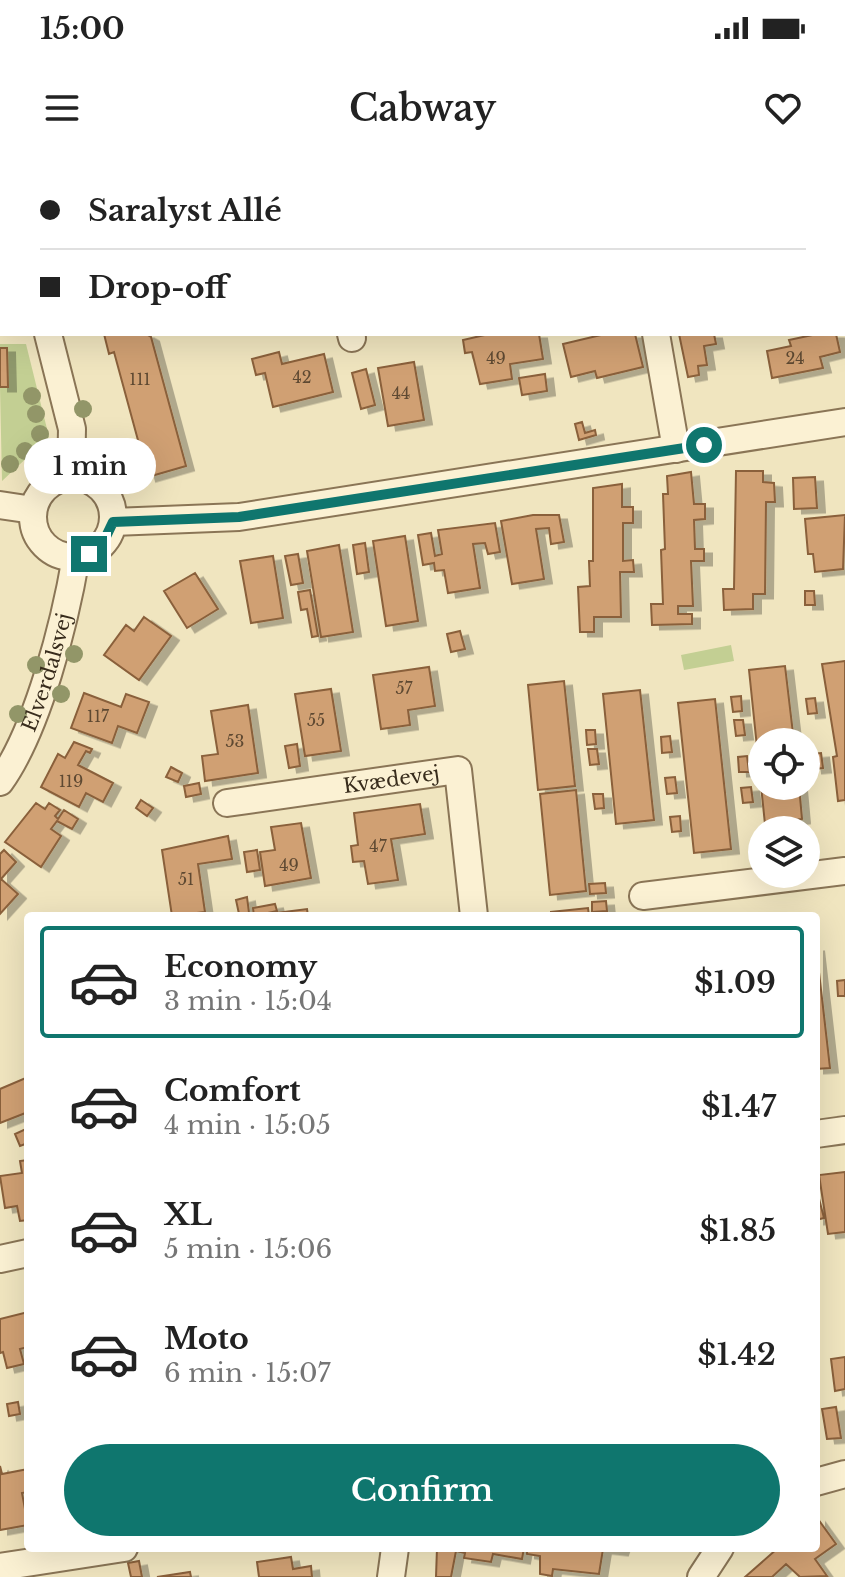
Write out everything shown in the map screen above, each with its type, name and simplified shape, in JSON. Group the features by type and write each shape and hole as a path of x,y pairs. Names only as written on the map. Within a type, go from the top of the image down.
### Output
{"street":[{"path":"49,336 72,429 71,477"},
{"path":"656,336 676,449"},
{"path":"113,522 239,517 845,422"},
{"path":"71,477 98,485 107,495 113,522 101,547 76,557 61,556 39,538 33,510 51,483 71,477"},
{"path":"0,505 33,510"},
{"name":"Elverdalsvej","path":"0,782 31,720 64,624 76,557"},
{"name":"Kvædevej","path":"227,803 458,770 474,912"},
{"path":"643,896 845,871"},
{"path":"820,1133 845,1130"},
{"path":"0,1259 24,1254"},
{"path":"820,1481 845,1474"},
{"path":"0,1567 98,1552"},
{"path":"391,1577 394,1552"},
{"path":"701,1577 717,1552"}],"green space":[{"path":"0,344 26,344 49,437 2,481 0,387 8,386 7,348 0,348"},
{"path":"731,645 734,661 684,670 681,655"}],"building":[{"path":"104,336 151,337 186,466 148,477 114,352 109,354"},
{"path":"480,336 539,336 543,359 510,364 512,379 480,384 472,352 465,353 463,340"},
{"path":"597,336 635,336 643,367 597,378 595,371 571,377 563,344"},
{"path":"679,336 714,336 716,344 704,346 707,365 698,366 699,375 688,377"},
{"path":"808,336 836,336 840,352 820,357 823,368 772,378 767,351 791,346 789,340"},
{"path":"0,348 7,348 8,387 0,387"},
{"path":"279,352 282,364 324,354 333,392 273,407 265,373 256,375 252,359"},
{"path":"414,362 424,420 388,426 378,368"},
{"path":"366,369 375,405 361,409 352,373"},
{"path":"545,374 547,391 522,395 519,378"},
{"path":"582,422 585,433 595,430 596,435 579,440 575,424"},
{"path":"736,471 763,471 763,482 774,483 775,502 766,502 765,594 753,594 753,609 724,610 723,589 734,589"},
{"path":"691,472 694,504 705,504 705,519 694,520 695,549 704,549 704,561 691,561 693,606 678,606 678,614 692,614 692,624 652,625 651,604 663,604 661,550 665,549 663,494 668,494 667,476"},
{"path":"815,477 817,508 794,509 793,478"},
{"path":"622,484 622,507 633,507 633,523 623,523 623,561 633,560 634,572 620,572 621,617 594,617 594,632 580,632 578,587 590,586 589,561 593,561 593,488"},
{"path":"533,515 559,515 564,542 551,544 549,528 536,529 544,579 512,584 501,521"},
{"path":"845,515 843,569 815,572 813,554 808,554 805,519"},
{"path":"495,523 500,552 488,554 485,543 473,544 480,588 448,593 444,570 435,571 434,563 423,565 418,535 431,533 435,556 442,554 438,530"},
{"path":"405,536 418,621 386,626 373,541"},
{"path":"365,543 369,572 357,574 353,545"},
{"path":"339,545 353,632 321,637 307,551"},
{"path":"298,554 303,583 291,585 285,556"},
{"path":"273,556 283,618 251,623 240,561"},
{"path":"195,573 218,609 187,628 164,591"},
{"path":"310,590 318,636 312,637 307,609 301,610 298,592"},
{"path":"805,591 814,591 815,605 805,605"},
{"path":"144,617 171,636 139,680 104,655 126,625 134,631"},
{"path":"460,631 465,649 451,652 447,634"},
{"path":"845,661 845,800 838,801 833,757 837,756 822,664"},
{"path":"785,666 792,728 755,728 749,670"},
{"path":"429,667 435,706 408,710 410,725 381,729 373,675"},
{"path":"564,681 575,786 538,790 528,685"},
{"path":"331,689 341,751 305,756 295,694"},
{"path":"640,690 654,820 616,824 603,694"},
{"path":"84,693 121,707 126,694 149,702 137,733 118,726 112,743 71,728"},
{"path":"741,696 742,711 733,712 731,697"},
{"path":"815,698 817,713 808,714 806,699"},
{"path":"715,699 731,849 694,853 678,703"},
{"path":"248,705 258,773 205,781 202,756 218,754 211,711"},
{"path":"734,720 743,720 745,735 736,736"},
{"path":"586,730 595,730 596,744 587,745"},
{"path":"670,736 672,752 662,753 661,737"},
{"path":"74,742 92,749 90,753 86,751 78,765 113,783 103,802 86,793 79,807 41,787 58,754 65,758"},
{"path":"297,744 300,766 289,768 285,746"},
{"path":"588,749 597,749 599,764 590,765"},
{"path":"747,756 748,772 739,772 738,757"},
{"path":"171,767 182,773 178,782 166,777"},
{"path":"675,777 677,793 667,794 665,778"},
{"path":"199,783 201,794 186,797 184,786"},
{"path":"748,787 748,800 753,802 743,803 741,788"},
{"path":"576,790 586,891 550,895 540,794"},
{"path":"593,794 603,794 604,808 595,809"},
{"path":"141,800 153,808 147,816 136,808"},
{"path":"763,800 800,800 802,816 764,816"},
{"path":"36,803 45,809 49,803 60,810 55,816 58,819 64,810 78,819 72,829 57,821 51,829 61,836 41,867 5,842"},
{"path":"420,804 425,834 391,839 398,880 368,884 364,861 353,862 351,846 358,845 354,813"},
{"path":"680,816 681,831 672,832 670,817"},
{"path":"301,823 311,878 265,886 260,852 275,850 271,827"},
{"path":"228,836 232,859 198,864 205,912 171,912 162,850"},
{"path":"4,850 16,862 1,879 18,894 0,914 0,854"},
{"path":"257,850 260,870 247,872 244,852"},
{"path":"605,883 606,893 590,894 589,884"},
{"path":"247,897 249,912 239,912 236,900"},
{"path":"606,901 607,911 592,912 592,902"},
{"path":"275,904 277,911 254,912 253,908"},
{"path":"588,908 588,912 551,912"},
{"path":"845,980 845,996 838,996 837,981"},
{"path":"820,981 830,1068 820,1069"},
{"path":"24,1079 24,1114 0,1123 0,1089"},
{"path":"24,1130 24,1144 20,1146 15,1134"},
{"path":"24,1160 24,1220 20,1221 17,1206 5,1208 0,1176 22,1173 20,1161"},
{"path":"845,1172 845,1232 828,1234 820,1175"},
{"path":"24,1313 24,1348 20,1349 24,1364 7,1368 3,1352 0,1353 0,1319"},
{"path":"845,1357 845,1389 835,1391 831,1359"},
{"path":"18,1402 20,1414 9,1416 7,1404"},
{"path":"836,1407 841,1438 827,1439 822,1409"},
{"path":"0,1466 2,1474 24,1470 24,1526 0,1530"},
{"path":"820,1522 836,1544 815,1559 827,1576 800,1577 786,1564 772,1577 745,1577 773,1552 820,1552"},
{"path":"437,1552 456,1552 451,1577 436,1577"},
{"path":"460,1552 523,1552 522,1559 493,1554 491,1562 464,1558 465,1553"},
{"path":"603,1552 599,1574 553,1569 552,1576 540,1574 540,1556 527,1554"},
{"path":"291,1557 293,1569 311,1566 312,1577 259,1577 257,1562"},
{"path":"139,1561 142,1577 131,1577 128,1563"},
{"path":"190,1572 191,1577 157,1577"}],"route":[{"path":"89,554 101,547 113,522 174,522 239,517 704,445"}]}
